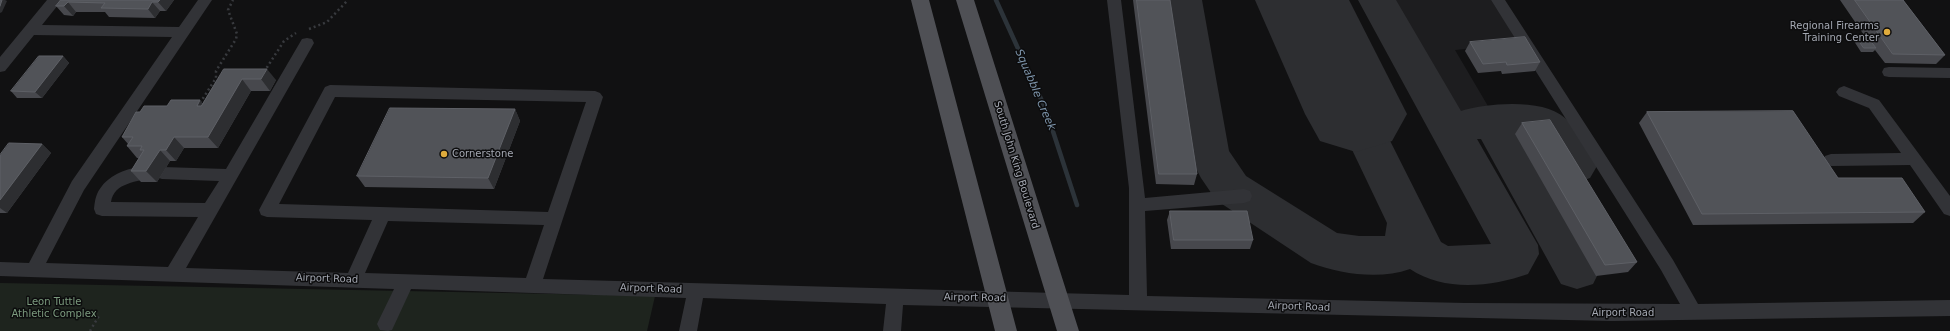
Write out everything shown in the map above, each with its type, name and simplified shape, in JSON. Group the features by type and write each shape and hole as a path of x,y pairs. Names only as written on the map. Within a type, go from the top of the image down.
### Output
{"main road":[{"path":"920,0 1006,331"},
{"name":"South John King Boulevard","path":"965,0 1068,331"}],"street":[{"path":"0,67 55,0"},
{"path":"34,270 78,186 205,0"},
{"path":"1114,0 1137,188 1138,302"},
{"path":"1498,0 1667,265 1693,312"},
{"path":"31,30 183,32"},
{"path":"173,274 230,175 303,35"},
{"path":"1889,72 1950,73"},
{"path":"532,285 595,97 330,91 267,210 554,219"},
{"path":"1844,92 1874,104 1950,209"},
{"path":"1831,160 1914,159"},
{"path":"210,210 102,209 104,197 112,186 126,177 155,173 230,175"},
{"path":"1137,205 1244,196"},
{"path":"353,280 383,214"},
{"name":"Airport Road","path":"0,269 895,297 997,298 1473,311 1693,312 1950,308"},
{"path":"386,324 406,282"},
{"path":"688,331 696,290"},
{"path":"892,331 895,297"}],"path":[{"path":"199,105 216,78 216,71 236,39 237,34 228,10 233,0"},
{"path":"261,76 284,41 321,28 348,0"},
{"path":"216,75 224,75"},
{"path":"90,331 100,314"}],"shaded area":[{"path":"1372,0 1491,0 1519,43 1455,50 1502,130 1447,137"}],"green space":[{"name":"Leon Tuttle Athletic Complex","path":"0,283 655,296 647,331 0,331"}],"building":[{"path":"61,0 160,0 158,2 152,2 148,9 101,8 105,3 68,2 64,6 56,6"},
{"path":"1137,0 1170,0 1197,174 1159,174"},
{"path":"1855,0 1903,0 1945,55 1893,54"},
{"path":"1855,35 1866,35 1876,48 1864,48"},
{"path":"1525,37 1540,62 1507,65 1506,62 1483,64 1470,42"},
{"path":"39,56 63,56 35,92 11,91"},
{"path":"224,69 267,69 261,79 242,79 208,137 174,137 166,150 160,150 146,171 131,171 144,150 140,150 142,146 127,146 133,137 122,137 136,112 140,112 144,106 167,106 171,100 200,100 197,106 201,106"},
{"name":"Cornerstone","path":"390,108 515,109 488,178 357,176"},
{"path":"1793,111 1838,178 1902,178 1925,212 1702,214 1647,112"},
{"path":"1550,120 1637,262 1605,265 1522,123"},
{"path":"9,143 42,144 0,200 0,155"},
{"path":"1170,211 1247,211 1253,240 1174,240"}],"waterway":[{"name":"Squabble Creek","path":"996,0 1046,110 1077,205"}],"taxiway":[{"path":"1183,0 1208,151 1231,188 1327,250 1359,255 1397,255 1404,250 1407,244 1409,223"},
{"path":"1356,114 1425,255 1444,265 1500,263 1512,260 1514,258 1516,252 1514,243 1377,0"},
{"path":"1492,122 1525,120 1536,121 1544,124 1558,138 1575,166"},
{"path":"1467,125 1492,122"},
{"path":"1492,122 1577,270"}],"runway":[{"path":"1302,0 1356,114"}],"place":[{"name":"Regional Firearms Training Center","path":"1887,32"},
{"name":"Cornerstone","path":"444,154"}]}
